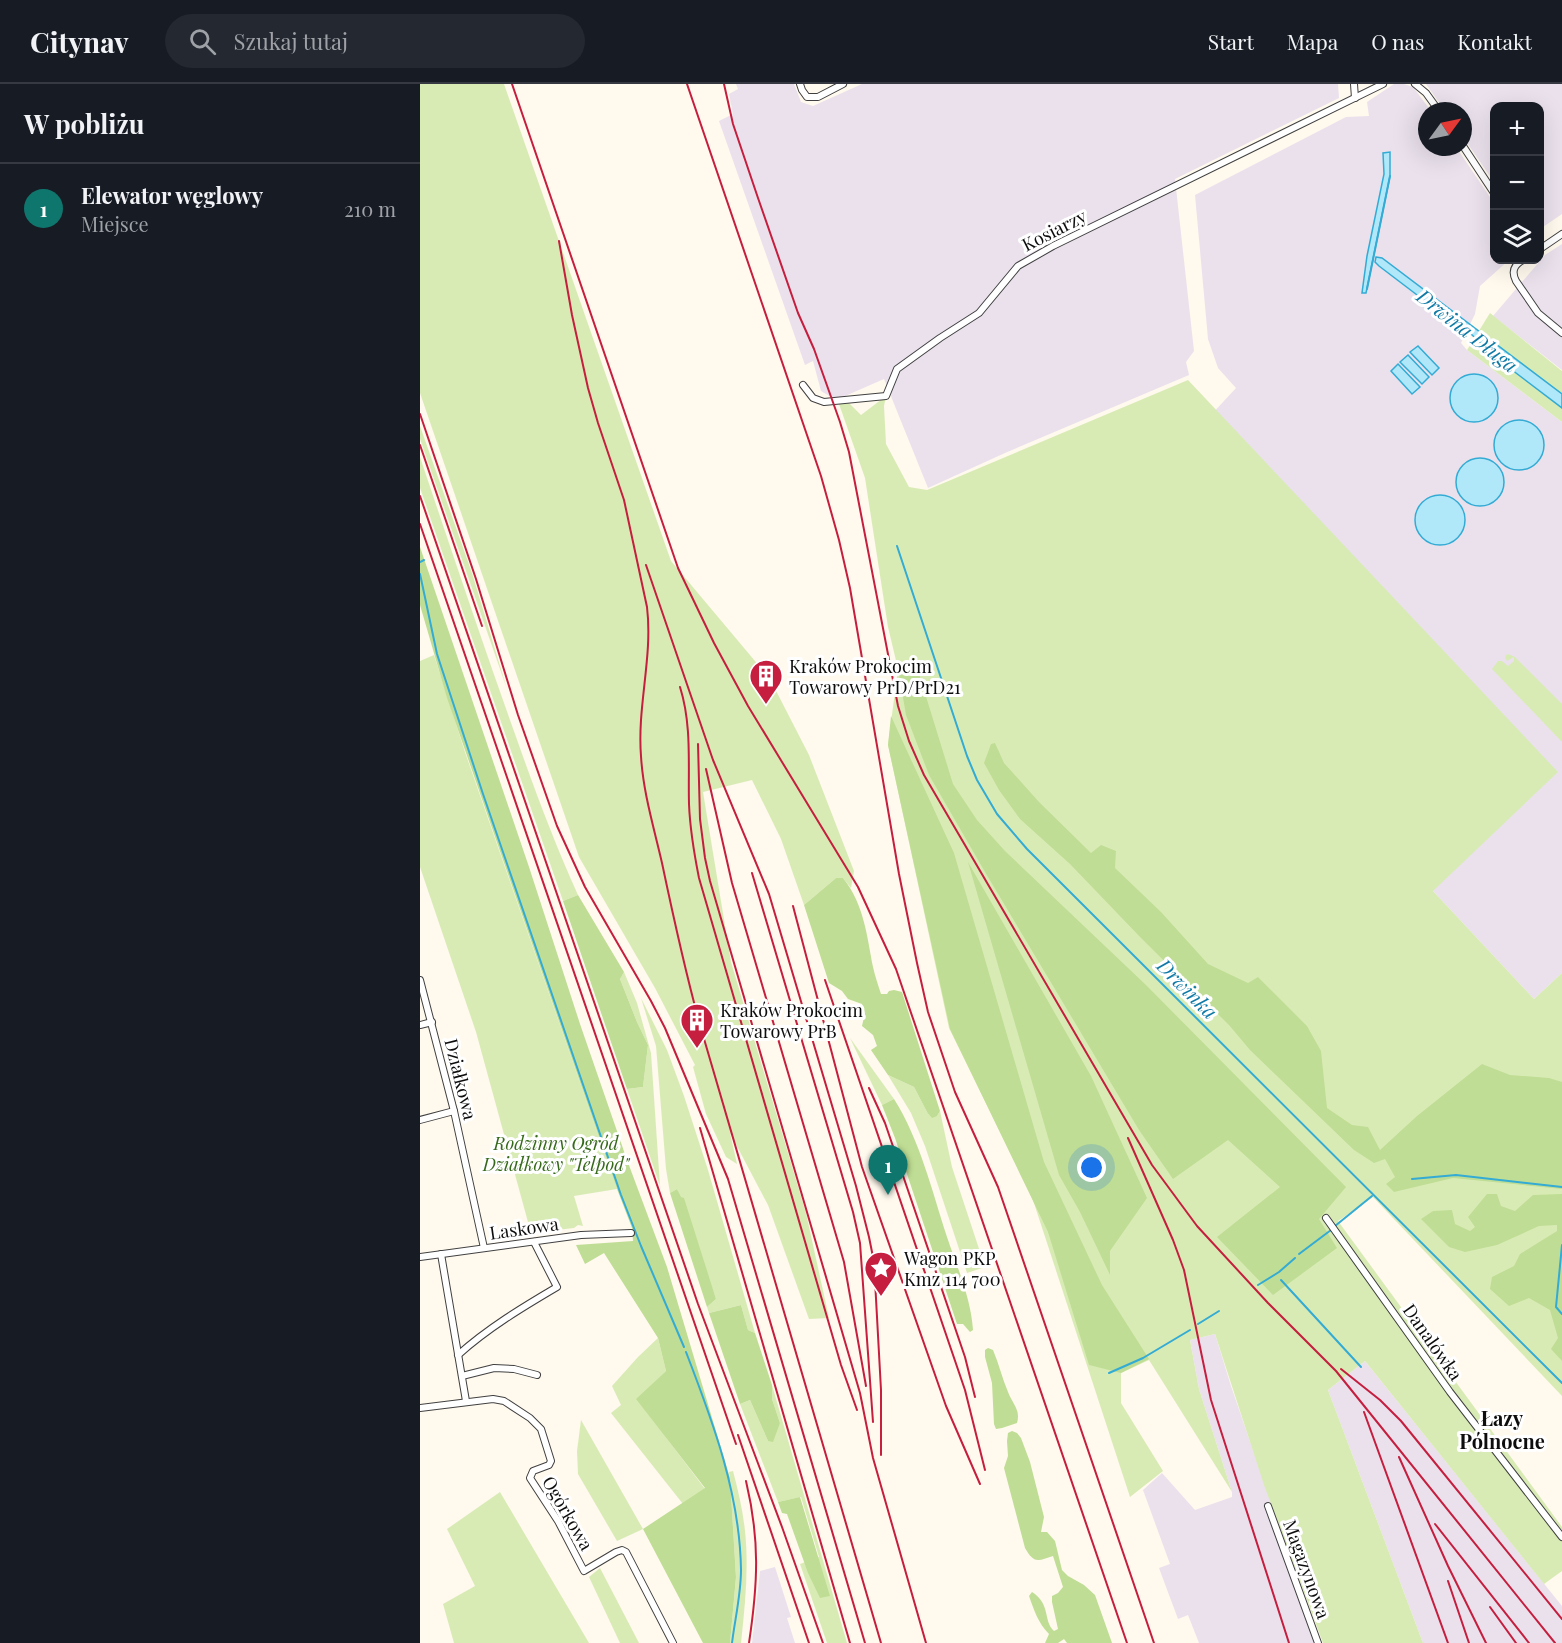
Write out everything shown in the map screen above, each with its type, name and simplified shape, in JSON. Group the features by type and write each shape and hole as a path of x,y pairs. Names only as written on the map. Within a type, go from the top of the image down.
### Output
{"street":[{"path":"800,84 807,97 818,97 843,84"},
{"path":"1354,84 1355,98 1383,84"},
{"path":"1415,84 1432,102"},
{"name":"Kosiarzy","path":"803,385 813,398 824,402 886,396 897,369 979,313 1018,266 1053,246 1355,98"},
{"path":"1470,156 1490,187"},
{"path":"1544,246 1562,234"},
{"path":"1516,264 1513,268 1515,281 1538,313 1562,333"},
{"name":"Działkowa","path":"420,980 454,1112 484,1248"},
{"name":"Działkowa","path":"420,1025 432,1022"},
{"path":"420,1120 454,1112"},
{"name":"Danalówka","path":"1326,1218 1450,1392 1562,1537"},
{"name":"Laskowa","path":"420,1257 581,1235 631,1233"},
{"path":"458,1355 517,1311 557,1287 534,1242"},
{"path":"441,1254 466,1401"},
{"path":"462,1376 494,1368 514,1369 537,1375"},
{"name":"Ogórkowa","path":"420,1408 493,1399 504,1401 538,1425 544,1435 551,1461 549,1465 532,1471 530,1478 558,1521 584,1570 616,1552 622,1550 626,1552 674,1643"},
{"name":"Magazynowa","path":"1268,1506 1318,1643"}],"shaded area":[{"path":"736,84 794,84 801,102 813,106 862,84 1338,84 1339,98 1175,179 1194,351 1186,362 1189,375 928,488 884,379 836,400 821,391 813,361 805,365 719,121 733,114 729,94 738,89"},
{"path":"1394,84 1413,87 1424,102 1418,102 1418,156 1462,156 1490,197 1490,264 1505,264 1480,286 1475,314 1461,343 1467,350 1562,422 1562,973 1534,999 1433,891 1211,415 1236,388 1218,368 1208,339 1195,195 1346,117 1369,116 1367,102"},
{"path":"1426,84 1562,84 1562,214 1544,226 1544,102 1490,102 1490,176 1472,150 1472,102 1439,102"},
{"path":"1562,244 1562,370 1493,316 1537,264 1544,264 1545,255"},
{"path":"1215,1334 1319,1643 1199,1643 1188,1615 1178,1619 1159,1568 1170,1564 1143,1490 1162,1473 1195,1510 1232,1497 1199,1389 1190,1340"},
{"path":"1365,1361 1562,1606 1562,1643 1423,1643 1328,1390"},
{"path":"775,1567 791,1617 787,1618 795,1643 752,1643 760,1571"}],"green space":[{"path":"420,84 504,84 671,561 770,679 809,755 854,871 851,888 843,878 836,878 804,905 781,839 752,780 703,792 731,962 806,1213 829,1318 809,1319 768,1205 730,1133 737,1164 726,1157 706,1114 693,1067 695,1065 655,988 579,857 420,393"},
{"path":"1490,313 1562,371 1562,422 1467,350"},
{"path":"1188,380 1558,772 1433,891 1534,999 1562,973 1562,1396 1373,1197 1338,1221 1562,1527 1562,1571 1544,1584 1365,1361 1328,1390 1423,1643 1323,1643 1264,1485 1215,1334 1190,1340 1199,1389 1232,1492 1149,1360 1121,1373 1121,1403 1163,1471 1130,1497 1032,1197 949,1028 888,745 898,669 888,627 865,478 839,404 849,403 861,415 886,396 884,406 886,444 909,487 927,490"},
{"path":"420,426 472,573 507,689 420,439"},
{"path":"420,457 522,754 578,895 563,901 420,488"},
{"path":"420,547 580,1024 667,1267 730,1478 736,1577 730,1643 703,1643 643,1529 705,1488 636,1399 666,1371 658,1338 604,1253 585,1264 576,1245 633,1241 632,1228 447,698 420,605"},
{"path":"1508,654 1515,657 1562,704 1562,742 1492,669 1498,661 1508,666 1514,661 1514,657 1507,661 1505,658"},
{"name":"Rodzinny Ogród Działkowy \"Telpod\"","path":"434,655 465,752 617,1189 574,1196 583,1226 531,1233 476,1032 420,867 420,661"},
{"path":"916,664 953,784 977,820 1005,851 1146,985 1346,1187 1319,1219 1337,1248 1273,1295 1217,1237 1280,1187 1228,1140 1173,1179 1139,1130 929,775 906,715 898,669"},
{"path":"891,716 954,853 1044,1162 1102,1285 1149,1359 1121,1373 1089,1365 1048,1232 950,1029 888,745"},
{"path":"995,743 1004,763 1039,802 1091,853 1101,845 1116,851 1115,868 1161,912 1208,964 1248,983 1258,977 1307,1026 1321,1051 1327,1108 1352,1125 1368,1127 1380,1150 1417,1116 1482,1064 1510,1075 1549,1078 1562,1082 1562,1189 1453,1178 1394,1192 1386,1184 1395,1177 1385,1159 1374,1163 1354,1150 1250,1050 1229,1025 1070,864 1020,819 999,790 984,763 991,744"},
{"path":"968,862 1091,1076 1147,1198 1110,1251 1110,1275 1080,1212 1059,1175"},
{"path":"836,878 843,878 860,909 881,994 894,990 902,992 940,1111 937,1116 932,1118 927,1112 914,1087 888,1075 871,1050 877,1046 873,1035 862,1026 865,1013 862,1004 848,999 842,991 829,983 804,905"},
{"path":"578,895 624,972 620,979 648,1045 643,1087 627,1089 563,901"},
{"path":"624,972 637,1003 651,1053 660,1186 627,1089 643,1087 648,1045 620,979"},
{"path":"641,998 667,1050 684,1096 755,1333 748,1330 741,1305 709,1313 707,1307 716,1299 677,1189 670,1193 656,1046"},
{"path":"850,1038 894,1099 882,1105"},
{"path":"888,1075 914,1087 927,1112 937,1116 940,1111 952,1167 985,1267 967,1273 925,1146 911,1113"},
{"path":"894,1099 918,1149 963,1283 972,1318 973,1330 970,1332 963,1324 957,1324 882,1105"},
{"path":"677,1189 684,1198 716,1299 707,1307 670,1193"},
{"path":"1487,1194 1497,1194 1501,1206 1515,1211 1533,1195 1562,1194 1562,1361 1551,1349 1558,1338 1550,1310 1529,1298 1509,1306 1490,1289 1492,1277 1514,1266 1520,1254 1557,1231 1557,1225 1539,1226 1497,1245 1465,1252 1449,1247 1421,1219 1433,1211 1452,1210 1455,1224 1470,1231 1475,1227 1468,1217"},
{"path":"741,1305 748,1330 755,1333 772,1385 772,1399 780,1423 773,1442 768,1441 750,1400 740,1404 709,1313"},
{"path":"658,1338 666,1371 637,1399 705,1489 683,1504 611,1413 621,1405 612,1386"},
{"path":"988,1348 993,1350 1018,1414 1017,1423 996,1429 992,1383 985,1357 985,1350"},
{"path":"772,1385 847,1643 827,1643 800,1564 819,1557 801,1497 778,1502 740,1404 750,1400 768,1441 780,1423 772,1399"},
{"path":"581,1420 643,1529 617,1541 578,1474 577,1451"},
{"path":"1012,1431 1021,1438 1030,1462 1044,1517 1041,1532 1047,1532 1055,1541 1062,1570 1095,1595 1112,1643 1067,1643 1064,1639 1058,1643 1045,1643 1049,1634 1039,1621 1029,1596 1032,1592 1042,1602 1054,1631 1058,1629 1052,1596 1063,1587 1053,1556 1037,1560 1031,1557 1025,1548 1004,1468 1008,1456 1008,1433"},
{"path":"733,1471 742,1508 747,1559 741,1643 730,1643 736,1577 729,1472"},
{"path":"500,1492 589,1643 454,1643 443,1604 475,1586 447,1529"},
{"path":"800,1497 830,1596 820,1598 808,1573 787,1514 782,1513 778,1502"},
{"path":"600,1568 639,1643 620,1643 589,1577"}],"water":[{"path":"1390,152 1390,176 1366,293 1362,293 1367,256 1384,174 1383,153"},
{"name":"Drwina Długa","path":"1376,257 1382,258 1562,394 1562,408 1495,357 1471,334 1466,334 1379,266 1375,262"},
{"path":"1418,346 1439,368 1432,375 1410,352"},
{"path":"1408,355 1429,377 1422,384 1400,362"},
{"path":"1398,364 1420,387 1412,394 1391,371"},
{"path":"1474,374 1491,381 1498,398 1491,415 1474,422 1457,415 1450,398 1457,381"},
{"path":"1519,420 1533,424 1540,431 1544,445 1540,459 1533,466 1519,470 1505,466 1498,459 1494,445 1498,431 1505,424"},
{"path":"1475,458 1485,458 1500,468 1504,482 1503,491 1494,502 1485,506 1475,506 1460,496 1456,487 1456,477 1466,462"},
{"path":"1440,495 1454,499 1461,506 1465,520 1461,534 1454,541 1440,545 1426,541 1419,534 1415,520 1419,506 1426,499"}],"waterway":[{"path":"1367,289 1390,176"},
{"name":"Drwinka","path":"897,546 967,756 977,780 997,814 1027,849 1562,1383"},
{"name":"Drwinka","path":"420,562 424,560"},
{"path":"420,574 437,654 483,794 621,1195 684,1347"},
{"path":"1412,1179 1456,1175 1562,1187"},
{"path":"1335,1226 1372,1196"},
{"path":"1299,1254 1331,1230"},
{"path":"1562,1245 1556,1307 1562,1314"},
{"path":"1258,1285 1279,1272 1295,1258"},
{"path":"1281,1280 1361,1367"},
{"path":"1198,1324 1219,1311"},
{"path":"1109,1373 1143,1358 1190,1330"},
{"path":"686,1352 715,1432 736,1514 741,1579 732,1643"}],"railway":[{"path":"512,84 678,568 714,643 748,706 858,887 896,969 1127,1643"},
{"path":"687,84 821,476 839,540 850,588 899,874 928,1012 955,1092 998,1187 1154,1643"},
{"path":"724,84 733,124 758,198 849,452 898,706 909,741 924,775 1152,1165 1197,1226 1268,1303 1336,1371 1555,1643"},
{"path":"559,241 588,388 624,500 647,607 648,644 640,737 642,769 680,948 702,1032 881,1643"},
{"path":"420,414 476,579 518,715 557,826 585,887 665,1028 728,1179 865,1643"},
{"path":"420,445 482,626"},
{"path":"420,496 698,1304 823,1643"},
{"path":"420,524 736,1444"},
{"path":"646,565 713,760 769,894 856,1186 874,1262 881,1390 881,1455"},
{"path":"680,687 688,730 692,841 699,878 841,1365 857,1410"},
{"path":"698,744 700,819 710,881 860,1393 873,1458 926,1643"},
{"path":"706,769 732,883 844,1262 866,1386"},
{"path":"752,873 853,1212 860,1243 873,1422"},
{"path":"793,906 862,1167 946,1406 980,1484"},
{"path":"825,980 965,1390 985,1470"},
{"path":"869,1088 885,1123 965,1357 975,1397"},
{"path":"700,1128 850,1643"},
{"path":"1128,1138 1184,1270 1211,1400 1289,1643"},
{"path":"1341,1369 1380,1400 1401,1421 1562,1619"},
{"path":"1364,1412 1448,1643"},
{"path":"738,1435 809,1643"},
{"path":"1399,1457 1486,1643"},
{"path":"746,1481 754,1523 756,1562 749,1643"},
{"path":"1435,1524 1529,1643"},
{"path":"1448,1581 1469,1643"},
{"path":"1490,1607 1516,1643"}],"place":[{"name":"Kraków Prokocim Towarowy PrD/PrD21","path":"766,705"},
{"name":"Kraków Prokocim Towarowy PrB","path":"697,1049"},
{"name":"Elewator węglowy","path":"888,1195"},
{"name":"Wagon PKP Kmz 114 700","path":"881,1297"}],"district":[{"name":"Łazy Pólnocne","path":"1502,1428"}]}
